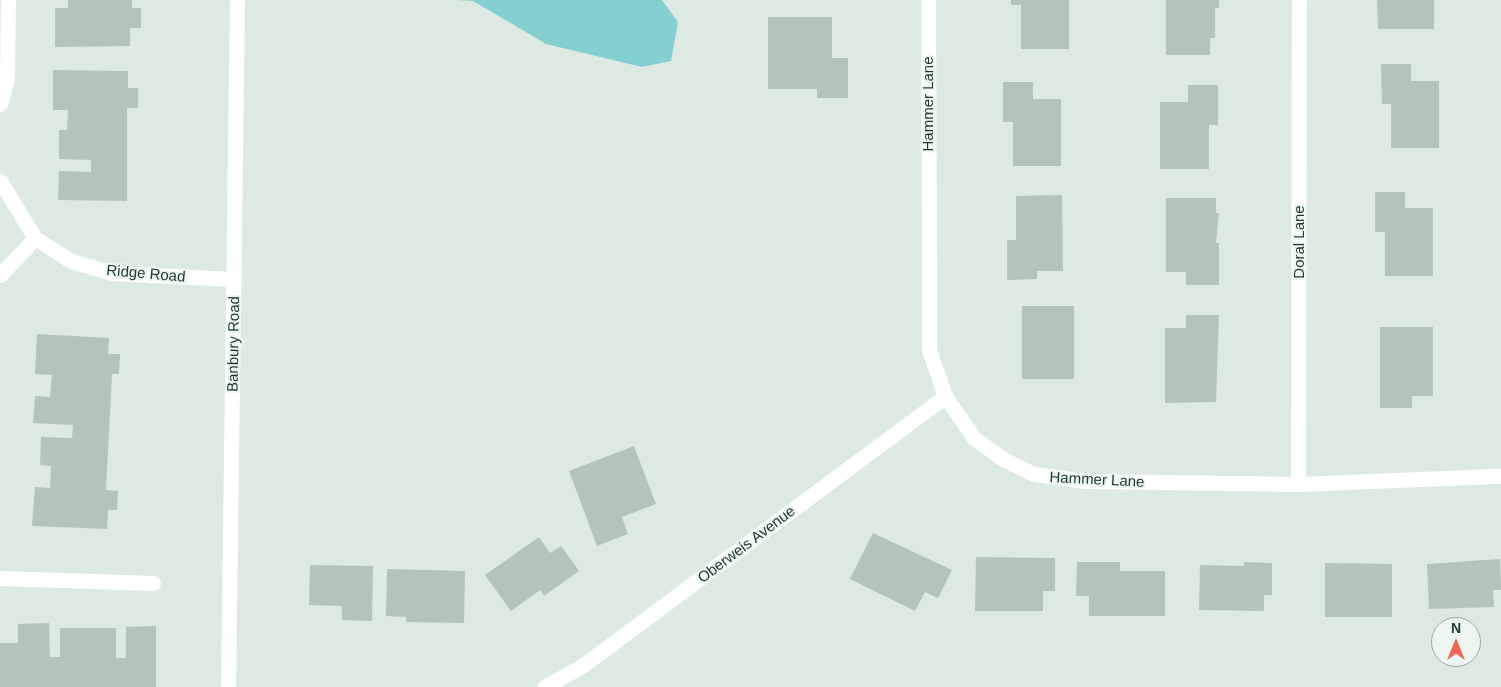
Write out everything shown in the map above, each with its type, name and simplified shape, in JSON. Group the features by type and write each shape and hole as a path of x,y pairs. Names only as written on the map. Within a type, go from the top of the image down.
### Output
{"street":[{"path":"0,104 7,78 8,0"},
{"name":"Banbury Road","path":"228,687 237,0"},
{"name":"Hammer Lane","path":"928,0 928,334 933,366 945,396 974,438 1018,467 1051,478 1298,484 1501,476"},
{"name":"Doral Lane","path":"1298,484 1299,0"},
{"name":"Ridge Road","path":"0,180 35,238 71,261 112,273 234,279"},
{"path":"0,275 35,238"},
{"name":"Oberweis Avenue","path":"544,687 582,666 945,396"},
{"path":"0,578 153,583"}],"water":[{"path":"457,0 662,0 678,22 671,61 642,67 546,44 473,1"}],"building":[{"path":"68,0 132,0 132,8 141,8 141,28 130,28 130,46 55,47 55,8 68,8"},
{"path":"1011,0 1069,0 1069,49 1021,49 1021,5 1011,5"},
{"path":"1166,0 1219,0 1219,8 1215,8 1215,38 1210,38 1210,55 1166,55"},
{"path":"1377,0 1434,0 1434,29 1378,29"},
{"path":"768,17 832,17 832,58 848,58 848,98 817,98 817,89 768,89"},
{"path":"1381,64 1411,64 1411,81 1439,81 1439,148 1391,148 1391,104 1382,104"},
{"path":"53,70 128,71 128,88 138,88 138,108 127,108 127,201 58,200 59,171 91,172 91,160 59,159 59,130 67,130 68,110 53,110"},
{"path":"1003,82 1033,82 1033,99 1061,99 1061,166 1013,166 1013,122 1003,122"},
{"path":"1188,85 1218,85 1218,125 1209,125 1209,169 1160,169 1160,102 1188,102"},
{"path":"1375,192 1405,192 1405,208 1433,208 1433,276 1385,276 1385,232 1375,232"},
{"path":"1062,195 1063,271 1037,271 1037,279 1007,280 1007,240 1016,240 1016,196"},
{"path":"1166,198 1216,198 1216,213 1219,213 1216,243 1219,243 1219,285 1186,285 1186,272 1166,272"},
{"path":"1022,306 1074,306 1074,379 1022,379"},
{"path":"1186,315 1219,315 1216,402 1165,403 1165,328 1186,328"},
{"path":"1380,327 1433,327 1433,396 1412,396 1412,408 1380,408"},
{"path":"37,334 109,338 108,354 120,354 119,374 112,374 106,490 118,491 117,510 108,510 107,529 32,526 35,487 50,488 51,466 40,465 41,437 72,438 73,425 33,423 35,396 50,397 52,375 35,374"},
{"path":"634,446 656,504 622,517 628,534 597,546 569,471"},
{"path":"873,533 952,570 938,598 925,592 915,611 850,579"},
{"path":"539,537 550,553 561,546 579,571 544,596 540,590 511,611 485,575"},
{"path":"976,557 1055,558 1055,591 1043,591 1043,611 975,611"},
{"path":"1500,559 1501,590 1493,590 1494,607 1429,609 1427,564"},
{"path":"1077,562 1120,562 1120,571 1165,571 1165,616 1089,616 1089,596 1076,596"},
{"path":"1244,562 1272,563 1272,595 1264,595 1264,611 1199,610 1200,565 1244,566"},
{"path":"1325,563 1392,564 1392,617 1325,617"},
{"path":"310,565 373,566 372,621 342,620 342,606 309,605"},
{"path":"387,569 465,571 464,623 406,622 406,617 386,616"},
{"path":"49,623 50,657 60,657 60,628 116,628 116,658 126,658 126,627 156,626 156,687 0,687 0,643 18,643 18,624"}]}
